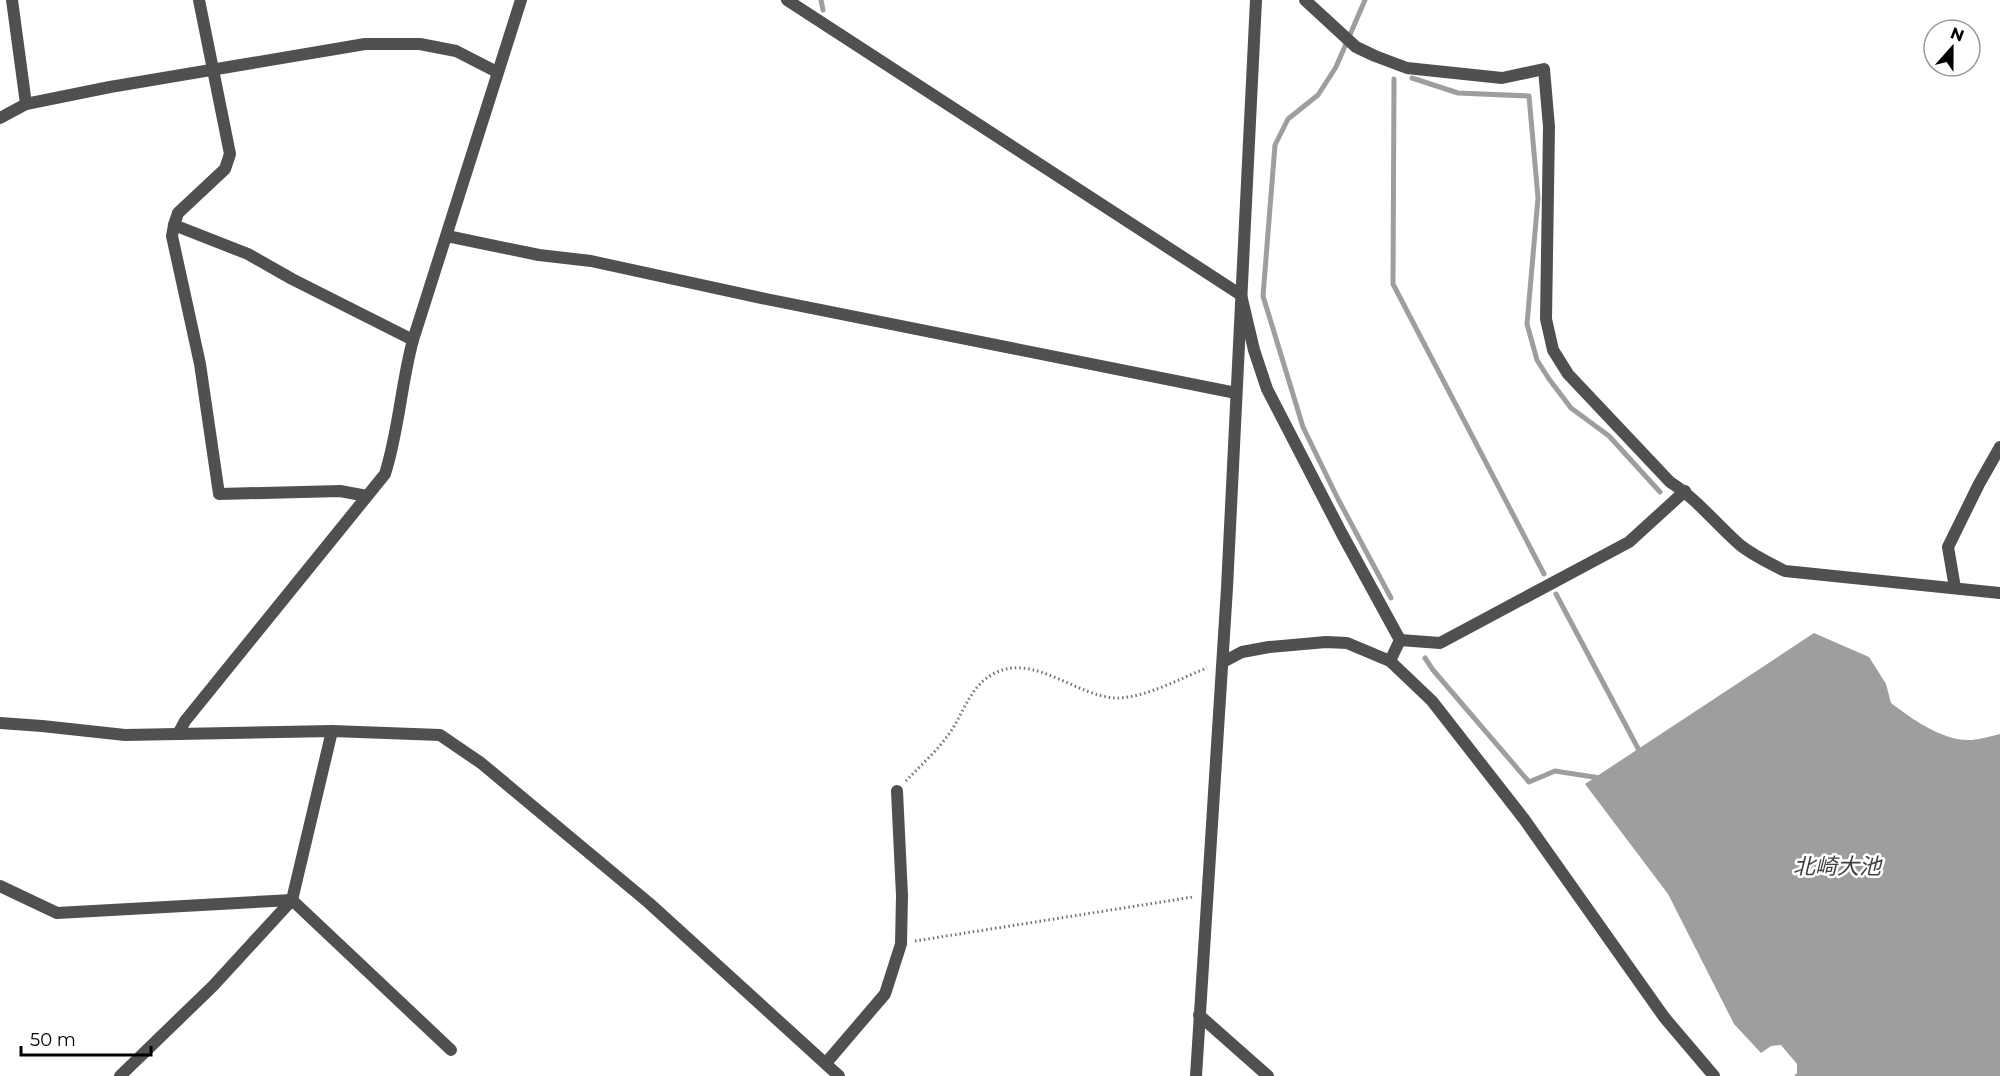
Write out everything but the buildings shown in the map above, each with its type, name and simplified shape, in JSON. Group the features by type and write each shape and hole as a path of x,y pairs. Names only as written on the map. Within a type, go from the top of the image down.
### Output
{"street":[{"path":"12,0 26,104"},
{"path":"199,0 230,153 225,169 178,213 172,236 200,364 219,494 340,491 367,496"},
{"path":"178,734 185,721 385,474 393,449 406,365 413,340 521,0"},
{"path":"787,0 1241,295 1254,350 1267,389 1400,640"},
{"path":"1196,1076 1206,895 1223,662 1257,0"},
{"path":"1305,0 1356,47 1407,68 1502,78 1544,69 1549,127 1546,319 1553,350 1568,374 1670,482 1685,491 1740,545 1785,572 2000,593"},
{"path":"0,118 26,104 110,87 365,44 420,44 456,51 497,72"},
{"path":"174,225 248,254 292,279 413,340"},
{"path":"447,236 539,255 591,261 766,299 1236,393"},
{"path":"1955,588 1948,547 2000,447"},
{"path":"1400,640 1440,643 1629,542 1685,491"},
{"path":"1390,661 1400,640"},
{"path":"1223,662 1242,652 1326,642 1347,643 1390,661 1432,702 1524,819 1664,1017 1714,1076"},
{"path":"0,723 125,735 332,731 440,735 481,764 649,903 839,1076"},
{"path":"120,1076 213,986 292,900 332,731"},
{"path":"826,1063 885,994 901,944 902,896 897,791"},
{"path":"0,886 57,913 292,900 451,1050"},
{"path":"1199,1015 1268,1076"}],"path":[{"path":"897,791 949,734 973,691 994,673 1008,668 1032,669 1099,696 1119,698 1139,694 1223,662"},
{"path":"901,944 1206,895"}],"water":[{"name":"北崎大池","path":"1814,633 1869,657 1886,684 1891,703 1929,728 1961,740 1975,740 2000,734 2000,1076 1794,1076 1797,1073 1797,1064 1781,1045 1771,1046 1761,1053 1734,1024 1668,894 1585,784"}],"waterway":[{"path":"821,0 823,10"},
{"path":"1365,0 1336,67 1318,95 1288,119 1275,145 1263,296 1303,427 1338,499 1391,598"},
{"path":"1412,78 1458,93 1529,96 1538,198 1527,324 1537,360 1571,408 1609,436 1660,492"},
{"path":"1394,79 1393,284 1544,574"},
{"path":"1556,594 1641,754"},
{"path":"1425,658 1529,782 1555,771 1600,778"}]}
